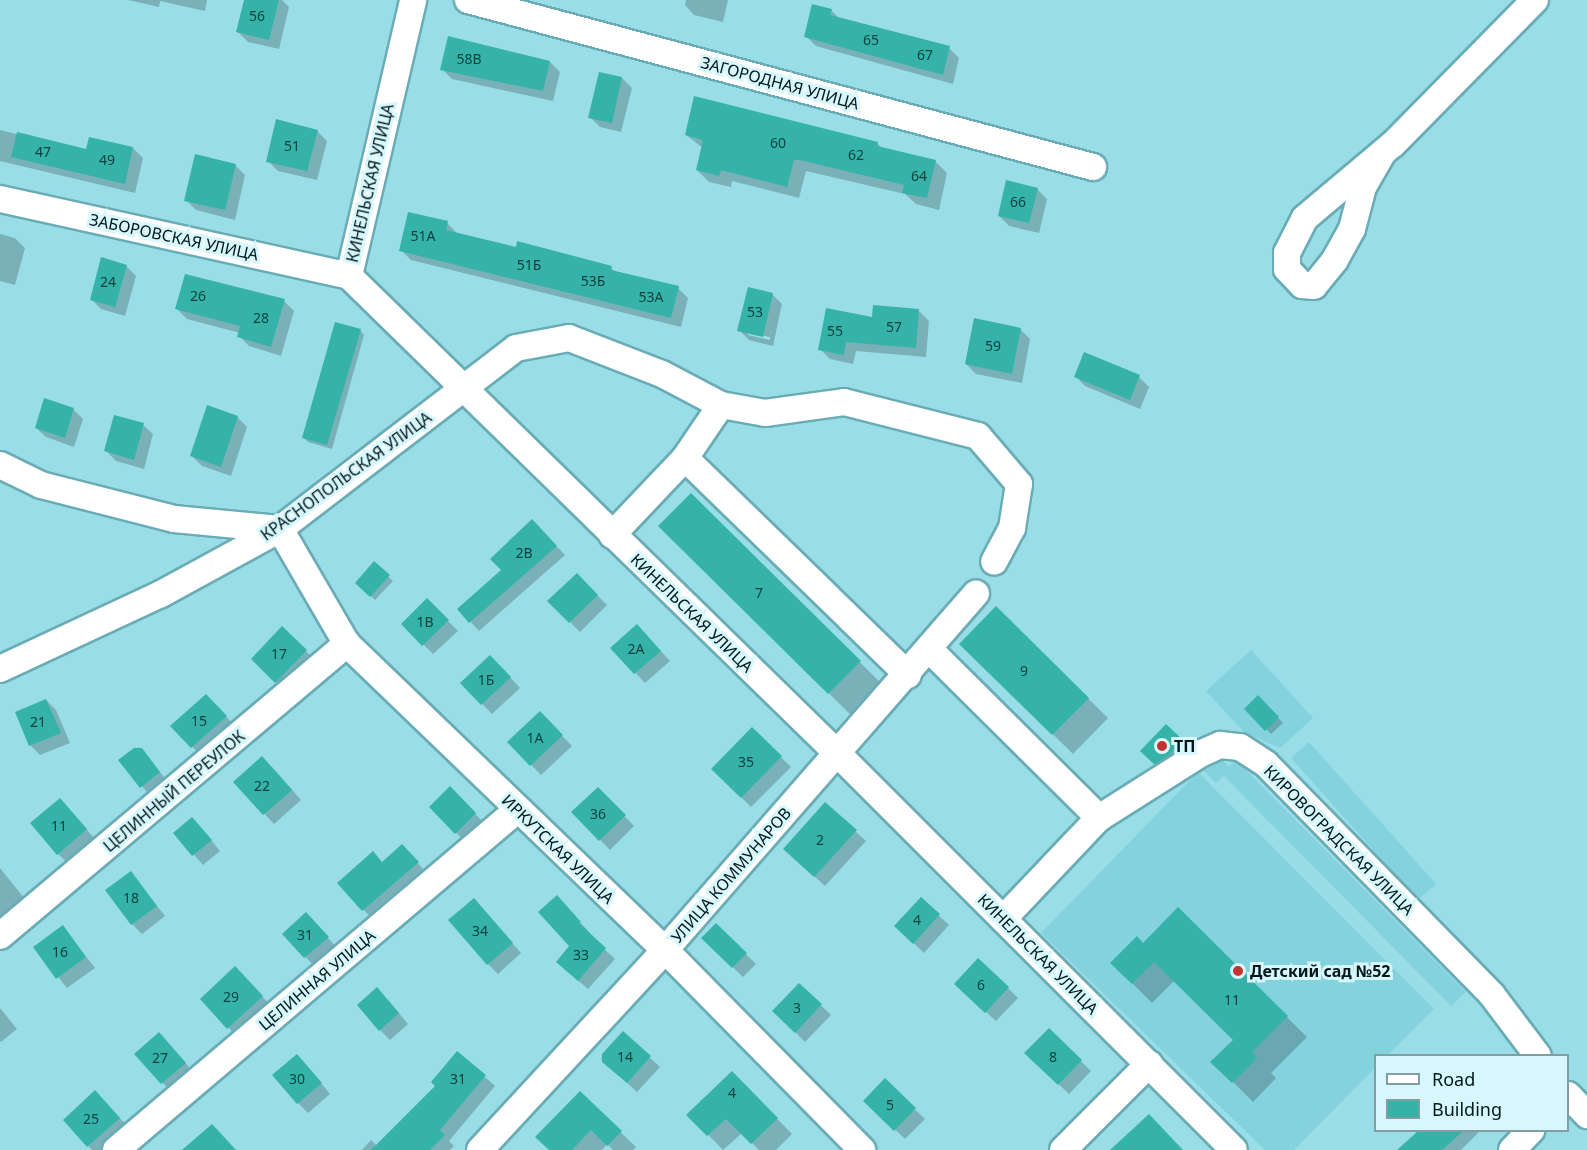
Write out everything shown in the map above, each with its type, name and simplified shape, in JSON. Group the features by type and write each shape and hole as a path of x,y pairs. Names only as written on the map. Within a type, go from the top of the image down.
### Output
{"street":[{"name":"КИНЕЛЬСКАЯ УЛИЦА","path":"412,0 349,276 837,753 1234,1150"},
{"name":"ЗАГОРОДНАЯ УЛИЦА","path":"468,0 1093,167"},
{"path":"1382,154 1363,187 1352,229 1335,260 1314,286 1302,285 1287,269 1287,253 1305,218 1393,144 1535,0"},
{"name":"ЗАБОРОВСКАЯ УЛИЦА","path":"0,199 349,276"},
{"name":"КРАСНОПОЛЬСКАЯ УЛИЦА","path":"0,669 161,594 280,529 516,348 569,338 662,374 721,405 765,412 844,402 978,436 1019,484 1012,528 994,562"},
{"path":"612,535 685,458 721,405"},
{"path":"685,458 908,675"},
{"path":"0,465 41,484 174,519 280,529"},
{"name":"ИРКУТСКАЯ УЛИЦА","path":"280,529 347,644 665,950 862,1150"},
{"name":"УЛИЦА КОММУНАРОВ","path":"486,1148 908,675 975,594"},
{"name":"ЦЕЛИННЫЙ ПЕРЕУЛОК","path":"0,936 347,644"},
{"path":"929,649 1099,818"},
{"name":"КИРОВОГРАДСКАЯ УЛИЦА","path":"1003,919 1099,818 1202,753 1220,745 1240,747 1266,764 1492,994 1537,1054"},
{"name":"ЦЕЛИННАЯ УЛИЦА","path":"116,1150 517,810"},
{"path":"1063,1150 1149,1064"},
{"path":"1569,1096 1587,1115"},
{"path":"1512,1150 1530,1132"}],"shaded area":[{"path":"1251,650 1313,718 1280,748 1244,732 1206,691"},
{"path":"1309,742 1436,884 1418,900 1291,758"},
{"path":"1215,752 1229,767 1236,760 1466,992 1451,1006 1224,776 1216,783 1200,767"},
{"name":"Детский сад №52","path":"1198,772 1434,1009 1389,1054 1374,1054 1374,1069 1294,1150 1265,1150 1041,933"}],"building":[{"path":"244,0 279,0 269,40 236,32"},
{"path":"812,4 832,9 830,15 950,46 943,75 804,37"},
{"path":"448,36 550,61 543,91 440,70"},
{"path":"599,72 622,77 612,123 588,118"},
{"path":"694,96 878,142 877,146 936,160 927,198 902,193 904,185 800,160 794,160 787,187 721,170 719,176 696,170 703,140 685,135"},
{"path":"276,119 318,130 307,171 266,162"},
{"path":"17,132 86,149 89,137 133,147 125,184 11,157"},
{"path":"195,154 236,164 225,210 184,201"},
{"path":"1006,180 1038,188 1029,223 998,216"},
{"path":"408,212 448,221 446,230 516,247 517,241 612,266 611,270 679,286 671,318 399,251"},
{"path":"101,257 127,265 115,307 90,300"},
{"path":"185,274 285,299 271,347 237,337 240,326 175,309"},
{"path":"748,287 773,293 763,337 737,331"},
{"path":"873,305 919,309 916,348 846,342 844,355 818,350 826,308 872,317"},
{"path":"974,318 1021,328 1012,374 965,364"},
{"path":"335,322 361,329 327,445 302,438"},
{"path":"1084,352 1140,375 1130,400 1074,377"},
{"path":"44,398 74,408 65,438 35,428"},
{"path":"207,405 238,416 221,467 190,456"},
{"path":"114,415 144,423 134,460 104,451"},
{"path":"691,493 861,661 828,694 658,526"},
{"path":"532,519 557,546 469,623 457,609 501,570 490,559"},
{"path":"374,561 390,575 370,597 355,583"},
{"path":"577,573 598,595 569,623 547,601"},
{"path":"427,598 449,620 422,646 401,624"},
{"path":"996,606 1089,698 1052,735 959,644"},
{"path":"637,624 661,651 634,674 610,648"},
{"path":"282,626 307,650 275,683 251,659"},
{"path":"490,655 511,677 481,705 460,683"},
{"path":"206,694 227,716 191,748 170,726"},
{"path":"1258,695 1279,717 1265,731 1244,709"},
{"path":"46,699 61,733 29,746 15,712"},
{"path":"540,711 563,735 530,766 507,742"},
{"name":"ТП","path":"1166,724 1183,740 1166,758 1155,765 1140,751"},
{"path":"752,727 782,756 741,798 711,769"},
{"path":"134,748 142,748 160,772 140,788 118,760"},
{"path":"262,756 292,790 263,815 233,782"},
{"path":"450,786 476,813 455,834 429,807"},
{"path":"598,787 626,815 599,841 571,812"},
{"path":"60,798 87,829 57,855 30,823"},
{"path":"825,802 857,830 814,877 783,849"},
{"path":"192,817 212,840 192,856 173,833"},
{"path":"402,844 419,862 362,911 337,883 373,851 382,862"},
{"path":"131,871 157,906 131,925 105,890"},
{"path":"557,895 581,922 579,923 606,948 578,981 556,962 569,946 538,912"},
{"path":"921,897 940,914 913,944 894,926"},
{"path":"474,898 513,943 487,965 448,920"},
{"path":"1178,907 1288,1016 1252,1052 1257,1058 1232,1083 1210,1062 1233,1040 1154,962 1132,984 1110,963 1137,936 1143,943"},
{"path":"306,912 329,937 304,958 282,934"},
{"path":"716,923 747,953 732,968 701,938"},
{"path":"63,925 86,957 56,979 33,947"},
{"path":"978,958 1009,987 985,1013 954,984"},
{"path":"235,966 263,996 227,1029 200,999"},
{"path":"799,983 822,1004 795,1033 772,1011"},
{"path":"377,987 399,1013 379,1031 357,1005"},
{"path":"1049,1028 1082,1060 1058,1085 1024,1053"},
{"path":"623,1031 651,1056 627,1083 602,1062 602,1054"},
{"path":"159,1032 186,1063 161,1084 134,1054"},
{"path":"457,1051 486,1075 440,1130 445,1135 430,1150 371,1150 435,1086 431,1082"},
{"path":"297,1054 322,1083 297,1104 272,1075"},
{"path":"732,1071 778,1118 751,1144 726,1119 707,1136 686,1115"},
{"path":"885,1078 916,1108 894,1131 863,1101"},
{"path":"95,1090 120,1118 87,1147 63,1120"},
{"path":"580,1091 622,1131 607,1146 591,1130 572,1150 549,1150 535,1137"},
{"path":"1149,1114 1183,1150 1110,1150"},
{"path":"212,1124 236,1150 182,1150"},
{"path":"1417,1132 1462,1132 1442,1150 1397,1150"}],"place":[{"name":"ТП","path":"1162,746"},
{"name":"Детский сад №52","path":"1238,971"}]}
